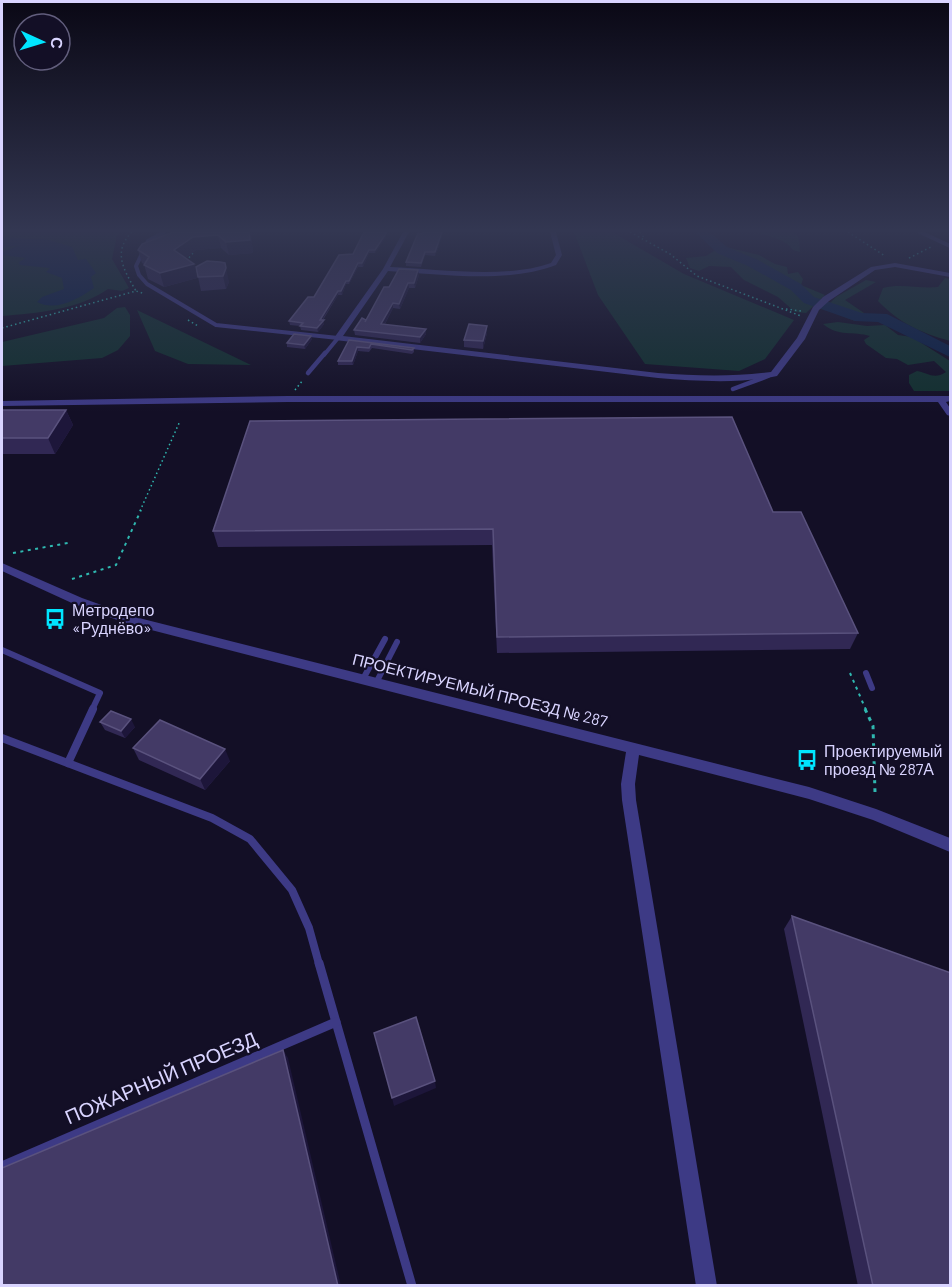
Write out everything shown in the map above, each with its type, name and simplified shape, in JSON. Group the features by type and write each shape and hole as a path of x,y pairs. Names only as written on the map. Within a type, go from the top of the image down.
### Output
{"street":[{"path":"370,292 338,338 683,377 728,379 774,374 801,339 813,314 826,299 837,292"},
{"path":"2,404 288,399 951,399"},
{"path":"940,399 951,413"},
{"name":"ПРОЕКТИРУЕМЫЙ ПРОЕЗД № 287","path":"2,567 78,601 132,621 809,793 876,815 951,845"},
{"path":"633,748 628,784 630,800 708,1286"}],"lane":[{"path":"162,292 187,307 200,319 216,324 338,338"},
{"path":"308,373 338,338"},
{"path":"733,389 774,374"},
{"path":"363,679 385,639"},
{"path":"376,683 397,642"},
{"path":"2,650 100,693 68,763"},
{"path":"866,673 872,688"},
{"path":"2,738 212,818 250,839 272,863 292,890 309,928 412,1286"},
{"name":"ПОЖАРНЫЙ ПРОЕЗД","path":"2,1166 336,1022"}],"path":[{"path":"2,328 134,292"},
{"path":"139,292 147,295"},
{"path":"739,292 780,308 813,314"},
{"path":"780,308 813,314"},
{"path":"184,317 195,326 216,324"},
{"path":"291,395 308,373"},
{"path":"72,579 116,565 180,421"},
{"path":"13,553 68,543"},
{"path":"850,673 873,726 875,792"}],"green space":[{"path":"2,292 103,292 71,306 2,316"},
{"path":"597,292 727,292 794,320 765,359 739,371 645,364"},
{"path":"768,292 818,292 825,295 806,313 795,312 778,297"},
{"path":"845,292 859,292 845,300 864,313 855,321 824,309"},
{"path":"881,292 950,292 950,341 911,326 878,301"},
{"path":"125,307 130,315 130,336 118,350 102,358 2,366 2,342 104,318 117,308"},
{"path":"137,310 251,365 188,364 155,351"},
{"path":"838,322 867,326 885,325 898,335 912,337 950,361 950,391 914,391 909,383 909,375 917,371 934,376 946,372 934,361 908,365 897,359 886,358 866,344 864,340 870,336 834,331 823,324"}],"water":[{"path":"56,292 87,292 67,303 52,306 37,302 42,297"}],"building":[{"path":"317,292 337,292 320,320 324,320 317,328 300,326 303,323 289,321 308,297 314,297"},
{"path":"381,292 404,292 399,304 393,303 381,324 426,329 420,337 354,330 362,318 366,320 365,322"},
{"path":"469,324 487,326 483,341 464,340"},
{"path":"294,334 311,336 304,345 287,343"},
{"path":"349,340 414,348 412,350 371,344 369,348 357,347 352,361 338,361"},
{"path":"2,410 66,410 48,438 2,438"},
{"path":"732,417 773,512 801,512 858,633 497,637 493,529 213,531 250,421"},
{"path":"111,711 131,719 121,731 100,722"},
{"path":"160,720 225,749 200,779 133,748"},
{"path":"792,916 951,973 951,1286 873,1286"},
{"path":"416,1017 435,1081 392,1098 374,1033"},
{"path":"283,1050 338,1286 2,1286 2,1168"}],"waterway":[{"path":"801,292 809,300 861,318 881,317 950,352"}],"place":[{"name":"Метродепо «Руднёво»","path":"55,619"},
{"name":"Проектируемый проезд № 287А","path":"807,760"}]}
